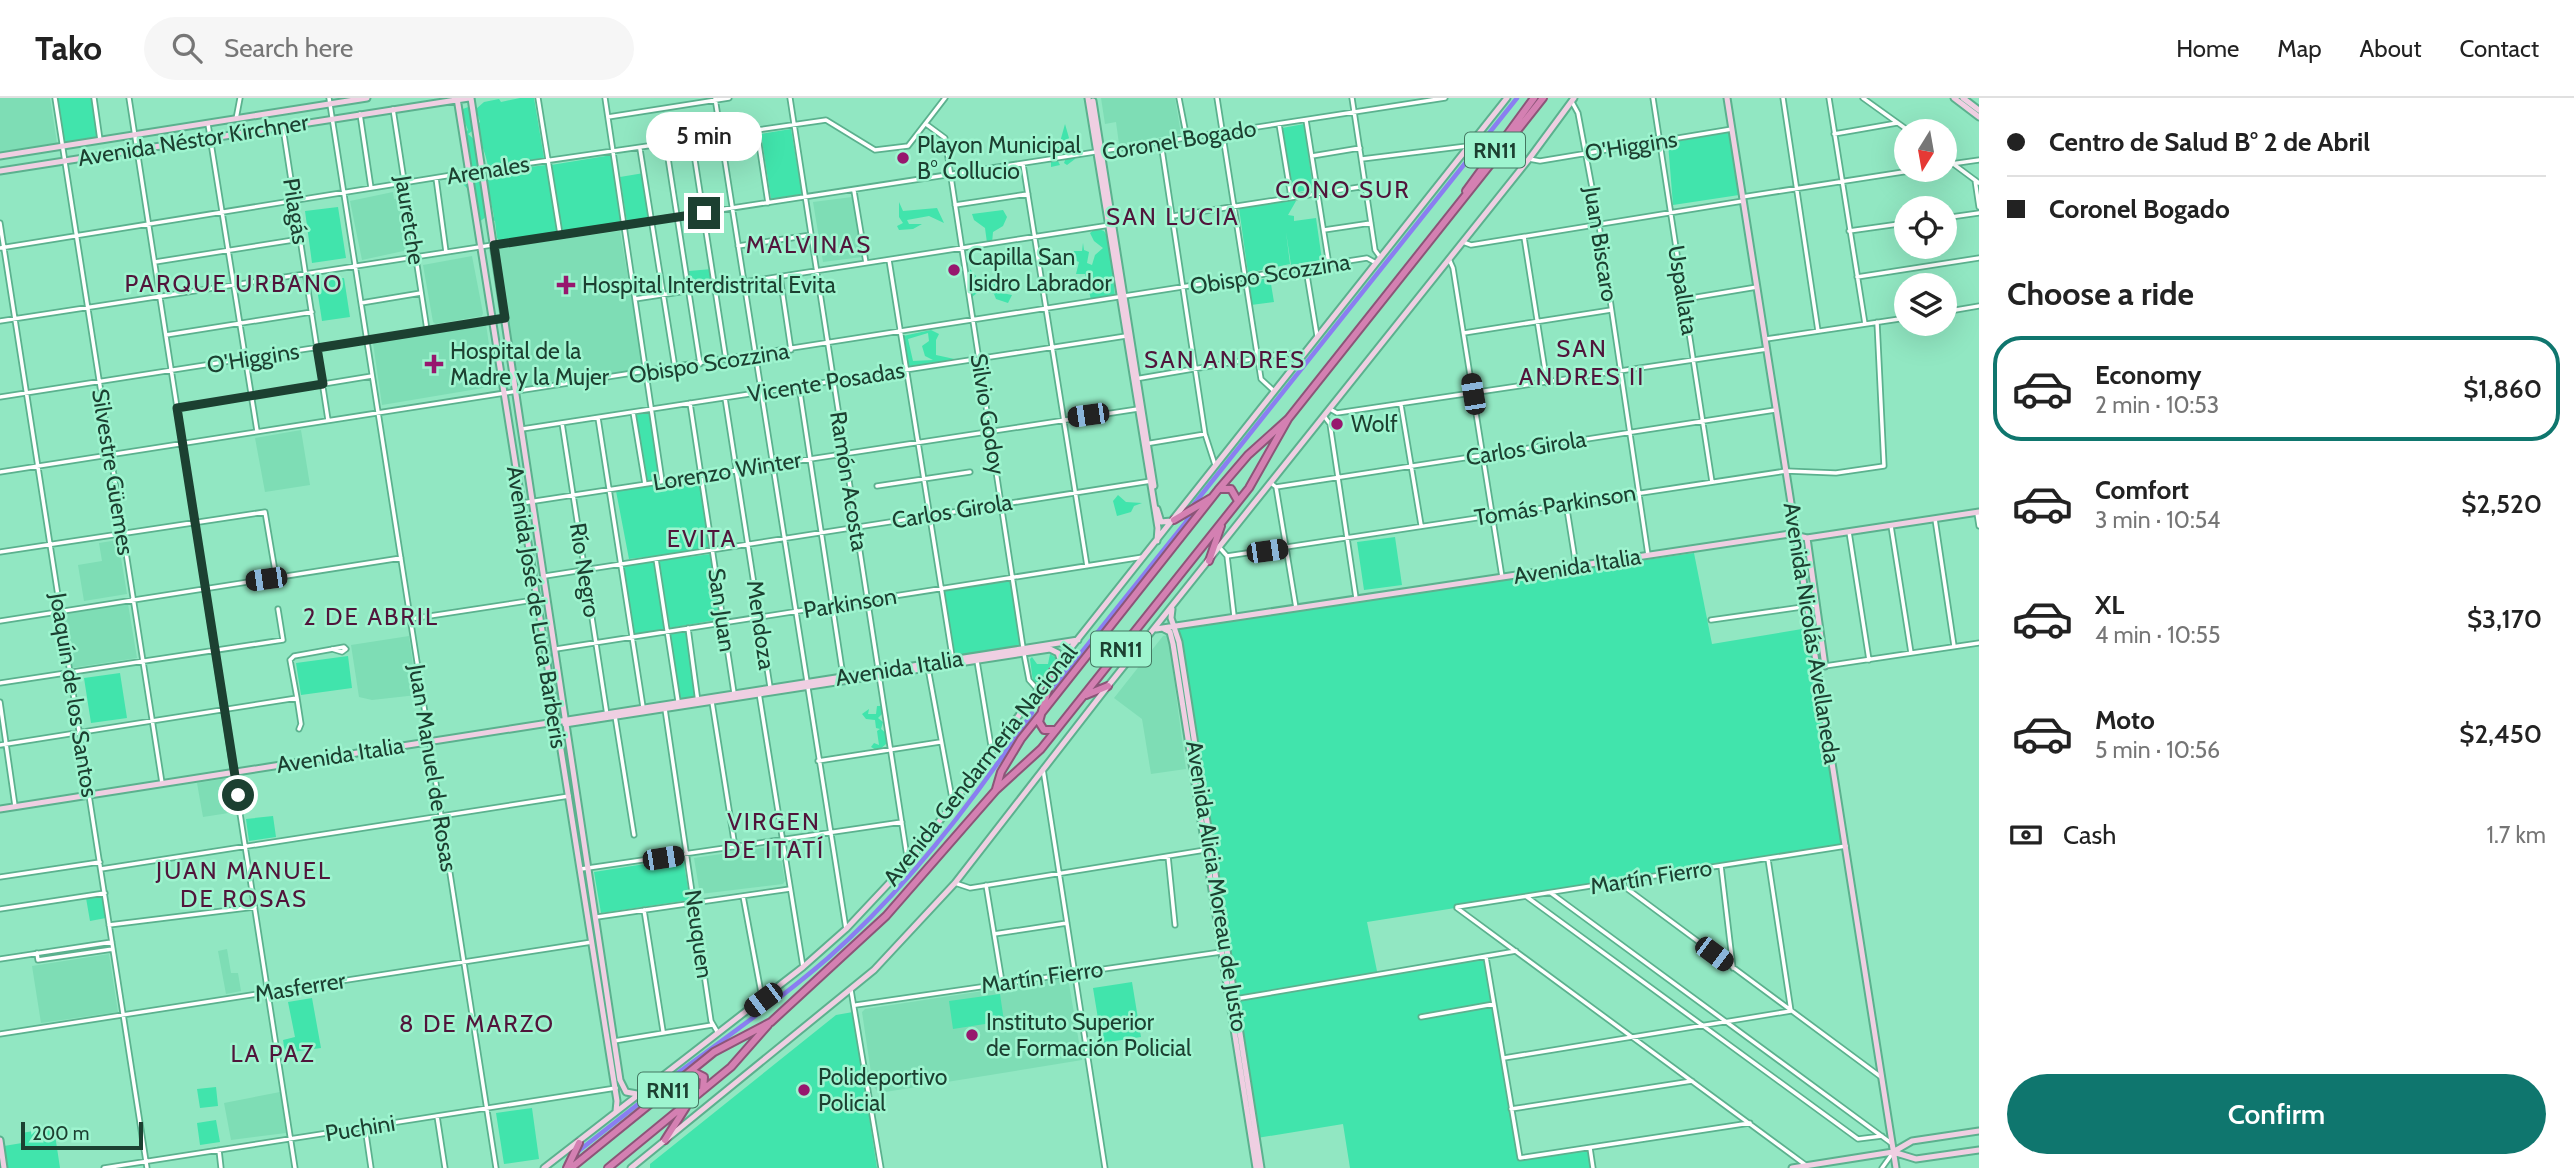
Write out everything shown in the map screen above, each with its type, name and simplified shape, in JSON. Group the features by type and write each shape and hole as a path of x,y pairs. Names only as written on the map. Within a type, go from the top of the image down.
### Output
{"highway":[{"name":"RN11","path":"996,790 1001,772 1042,712 1217,490 1248,455 1288,419 1540,99"},
{"name":"RN11","path":"608,1168 745,1053 771,1021 870,933 996,790 1041,749 1258,475 1288,419"},
{"path":"1217,490 1231,489 1238,501"},
{"path":"1174,520 1212,497"},
{"path":"1209,561 1223,521"},
{"path":"1053,671 1039,722 1044,730 1056,730"},
{"path":"1084,696 1108,686"},
{"name":"RN11","path":"569,1168 720,1048 771,1021"},
{"path":"687,1074 694,1072 704,1077 702,1091"},
{"path":"652,1082 681,1079"},
{"path":"665,1140 690,1101"},
{"path":"569,1168 579,1143"}],"main road":[{"name":"Avenida Néstor Kirchner","path":"0,156 208,124 330,101 367,98"},
{"name":"Avenida Néstor Kirchner","path":"0,171 441,100 470,98"},
{"name":"Avenida José de Luca Barberis","path":"470,98 484,170 601,941 613,1041 615,1112"},
{"path":"1090,98 1140,408 1157,541"},
{"name":"Avenida Gendarmería Nacional","path":"544,1168 803,968 846,929 908,863 993,754 1038,690 1174,520 1214,465 1507,98"},
{"name":"Avenida Nicolás Avellaneda","path":"1727,98 1896,1168"},
{"path":"1954,98 1979,117"},
{"path":"1963,98 1979,110"},
{"name":"Avenida José de Luca Barberis","path":"457,99 592,942 622,1086 626,1092 637,1094"},
{"path":"631,1168 852,990 895,949 955,883 1108,686 1273,485 1573,99"},
{"path":"349,101 347,111 356,115"},
{"path":"85,142 81,150 88,157"},
{"path":"1151,481 1161,522 1168,524 1174,520"},
{"name":"Avenida Italia","path":"1154,629 1796,534 1807,538 1978,513"},
{"path":"1807,538 1825,666"},
{"name":"Avenida Alicia Moreau de Justo","path":"1173,606 1171,618 1175,627 1259,1168"},
{"name":"Avenida Alicia Moreau de Justo","path":"1164,629 1170,632 1173,643 1209,849"},
{"name":"Avenida Italia","path":"0,809 555,722 665,709 734,693 759,692 770,687 806,685 843,676 977,661 1078,639"},
{"name":"Avenida Italia","path":"615,714 643,706 678,701 712,702 759,692 1024,651 1056,650 1061,662"},
{"name":"Avenida Alicia Moreau de Justo","path":"1225,951 1235,999 1259,1168"},
{"path":"1792,1168 1893,1152 1912,1141 1979,1131"},
{"path":"0,1140 4,1168"},
{"path":"1893,1152 1916,1160 1979,1150"},
{"path":"639,1168 640,1160"}],"street":[{"name":"Silvestre Güemes","path":"55,98 162,783"},
{"path":"94,98 100,140"},
{"path":"129,98 295,1168"},
{"path":"236,119 240,98"},
{"path":"538,98 560,235"},
{"path":"605,98 662,481"},
{"path":"608,117 729,98"},
{"name":"Ramón Acosta","path":"790,98 908,863"},
{"name":"Arenales","path":"2,247 484,170 830,120 875,150 912,144 945,98"},
{"path":"1179,98 1187,139"},
{"path":"1217,98 1257,358 1263,384 1274,391"},
{"path":"1352,98 1375,250 1380,257"},
{"name":"Coronel Bogado","path":"0,321 1445,98"},
{"name":"Uspallata","path":"1653,98 1712,482"},
{"path":"1783,98 1818,331"},
{"path":"1829,98 1840,182 1865,324"},
{"path":"1863,98 1894,121"},
{"path":"715,99 785,538 828,833 846,929"},
{"name":"Juan Biscaro","path":"1573,99 1599,225 1648,555"},
{"name":"Juan Manuel de Rosas","path":"330,101 496,1168"},
{"name":"Jauretche","path":"393,109 427,330"},
{"path":"356,115 371,189"},
{"path":"1307,120 1329,265"},
{"path":"208,124 257,431"},
{"name":"Silvio Godoy","path":"926,124 945,138 1024,651 1029,680 1038,690"},
{"path":"1279,124 1291,197"},
{"path":"1834,134 1894,124"},
{"name":"Pilagás","path":"283,126 328,420"},
{"name":"O'Higgins","path":"1529,159 1540,161 1732,129"},
{"path":"757,131 768,203"},
{"path":"692,141 726,360"},
{"path":"1161,143 1205,434 1214,465"},
{"path":"666,145 700,364"},
{"path":"1362,159 1468,146"},
{"path":"1312,156 1360,148"},
{"path":"640,149 675,368"},
{"path":"1957,164 1979,160"},
{"path":"1023,164 1087,566"},
{"path":"1957,166 1977,182 1979,207"},
{"path":"1463,242 1471,245 1524,237 1894,173"},
{"path":"436,178 446,252"},
{"path":"1173,216 1366,186"},
{"path":"854,191 866,263"},
{"path":"956,205 1028,194"},
{"path":"1957,216 1979,213"},
{"name":"Joaquín de los Santos","path":"0,223 147,1168"},
{"path":"1324,230 1371,223"},
{"path":"635,299 1111,225"},
{"path":"1848,231 1894,225"},
{"path":"738,246 811,235"},
{"path":"1524,237 1547,383"},
{"path":"155,262 300,239"},
{"name":"Obispo Scozzina","path":"0,471 1185,289 1367,258 1376,263"},
{"path":"1856,277 1979,258"},
{"path":"1449,259 1464,333 1502,577"},
{"path":"889,260 953,662"},
{"path":"1306,269 1318,337"},
{"path":"780,276 791,350"},
{"path":"1685,299 1757,287"},
{"path":"362,303 421,293"},
{"path":"1957,310 1979,306"},
{"path":"1464,333 1611,310"},
{"path":"166,335 312,312"},
{"name":"O'Higgins","path":"0,397 505,318"},
{"path":"1765,339 1894,320"},
{"name":"Tomás Parkinson","path":"1227,556 1786,471 1836,473 1884,466 1877,322"},
{"name":"Vicente Posadas","path":"522,429 1128,335"},
{"path":"1330,409 1337,414 1767,349"},
{"path":"1135,379 1287,353 1300,358"},
{"path":"177,408 373,376"},
{"path":"799,386 843,676"},
{"name":"Mendoza","path":"725,398 770,687"},
{"name":"San Juan","path":"690,403 734,693"},
{"path":"1401,405 1421,526"},
{"name":"Lorenzo Winter","path":"520,503 1140,408"},
{"name":"Carlos Girola","path":"1273,485 1777,409"},
{"path":"633,412 645,484"},
{"path":"1324,416 1330,424 1356,598"},
{"path":"598,418 643,706"},
{"name":"Río Negro","path":"562,423 607,715"},
{"path":"1145,444 1205,434"},
{"path":"877,486 970,472"},
{"name":"Carlos Girola","path":"545,576 1151,481"},
{"path":"1273,485 1287,548 1296,608"},
{"path":"1566,503 1576,566"},
{"path":"0,552 265,512 276,578"},
{"path":"1978,513 1979,526"},
{"path":"1935,519 1954,646"},
{"path":"1891,526 1910,653"},
{"path":"1849,532 1869,660"},
{"path":"1220,548 1227,556 1234,618"},
{"name":"Parkinson","path":"556,649 1145,556"},
{"path":"0,621 401,558"},
{"path":"656,559 678,701"},
{"path":"411,619 548,597"},
{"path":"1711,620 1816,606"},
{"path":"0,683 283,640 278,609"},
{"path":"688,628 698,701"},
{"path":"1825,666 1979,643"},
{"path":"299,729 301,724 290,660 294,656 331,649"},
{"path":"977,661 993,754"},
{"path":"928,668 949,799 954,805"},
{"name":"Mendoza","path":"759,692 803,968"},
{"path":"0,745 297,698"},
{"path":"0,702 15,806"},
{"path":"712,702 735,847"},
{"name":"Neuquen","path":"665,709 712,1025 718,1033"},
{"path":"615,714 634,835"},
{"path":"818,761 940,742"},
{"path":"1043,769 1105,1168"},
{"path":"101,869 569,796"},
{"path":"581,869 902,822"},
{"name":"Martín Fierro","path":"1516,951 1457,908 1846,846"},
{"path":"955,883 970,888 1209,849"},
{"path":"1168,856 1175,925"},
{"path":"1768,859 1791,1011"},
{"path":"0,877 100,862"},
{"path":"1721,866 1733,968"},
{"path":"1618,882 1883,1079"},
{"path":"986,885 1002,982"},
{"path":"597,917 789,889"},
{"path":"0,909 105,892"},
{"path":"1551,893 1892,1144"},
{"path":"743,896 759,994 763,1000"},
{"path":"1527,897 1858,1139 1882,1136"},
{"path":"110,925 256,906"},
{"path":"644,910 663,1031"},
{"path":"994,934 1067,923"},
{"name":"Masferrer","path":"0,1034 601,941"},
{"path":"0,959 112,942"},
{"path":"37,953 38,960 113,948"},
{"name":"Martín Fierro","path":"856,1005 1225,951"},
{"path":"1235,999 1516,951 1807,1166"},
{"path":"1486,957 1520,1158 1750,1123"},
{"path":"852,990 881,1168"},
{"path":"1421,1017 1494,1004"},
{"path":"1504,1059 1791,1011"},
{"path":"613,1041 712,1025"},
{"path":"1511,1109 1692,1081"},
{"name":"Puchini","path":"104,1168 616,1088"},
{"path":"437,1116 445,1168"},
{"path":"365,1127 371,1168"},
{"path":"1590,1147 1593,1168"},
{"path":"219,1150 222,1168"},
{"path":"1882,1168 1893,1152"}],"shaded area":[{"path":"0,98 50,98 57,143 0,152"},
{"path":"56,98 93,98 99,139 64,145"},
{"path":"534,98 544,158 488,166 478,131 477,125 480,122 476,109 484,102"},
{"path":"1101,98 1175,98 1181,134 1119,144 1116,122 1105,124"},
{"path":"471,106 472,126 475,129 468,134 477,142 480,169 452,174 467,168 463,135 468,130 460,110"},
{"path":"1065,124 1069,138 1066,144 1075,159 1067,165 1064,163 1066,158 1057,159 1060,165 1051,167 1051,150 1065,144 1060,142"},
{"path":"1304,124 1313,189 1293,193 1282,128"},
{"path":"791,129 802,194 771,199 761,134"},
{"path":"1731,132 1739,195 1673,205 1668,143"},
{"path":"612,155 621,218 624,219 622,224 564,231 560,229 551,165"},
{"path":"546,165 558,227 555,233 501,242 497,238 495,221 491,219 494,217 488,188 490,172"},
{"path":"644,173 651,218 627,222 620,177"},
{"path":"481,178 487,216 478,223 474,201 476,197 462,183 465,179"},
{"path":"393,192 394,199 400,198 408,250 362,260 350,201"},
{"path":"1289,196 1296,201 1288,215 1294,216 1294,221 1316,218 1322,260 1291,265 1286,232 1290,264 1248,273 1239,208 1280,201"},
{"path":"852,197 862,257 823,262 813,202"},
{"path":"899,202 903,211 937,208 944,223 929,216 907,220 909,224 922,224 913,229 899,230 897,226 903,223 899,217"},
{"path":"338,207 346,258 312,263 305,211"},
{"path":"1003,210 1007,217 1003,226 993,232 992,243 987,243 985,228 974,220 972,214"},
{"path":"1096,228 1104,231 1109,239 1115,296 1091,300 1085,274 1076,274 1079,262 1072,259 1074,251 1082,251 1083,243 1084,250 1089,252 1087,263 1092,265 1095,255 1103,248 1094,241 1090,233"},
{"name":"Hospital Interdistrital Evita","path":"620,231 644,371 519,390 496,251 500,248"},
{"path":"472,256 482,316 436,324 433,322 423,265"},
{"path":"712,269 715,284 690,286 689,271"},
{"path":"970,269 976,276 974,282 980,285 995,284 1002,293 1012,295 1008,303 996,299 994,294 982,289 972,297"},
{"path":"344,278 350,317 322,321 316,282"},
{"path":"1270,278 1274,302 1251,305 1249,281"},
{"name":"Hospital de la Madre y la Mujer","path":"486,324 495,386 382,405 373,343"},
{"path":"931,330 939,334 936,340 936,355 959,360 914,368 908,366 903,336","holes":["928,333 929,341 922,346 925,356 933,360 913,361 908,339"]},
{"path":"649,412 659,479 647,481 636,415"},
{"path":"301,430 310,485 265,492 255,438"},
{"path":"700,478 712,549 629,559 616,491"},
{"path":"1118,495 1126,502 1142,503 1134,506 1131,512 1117,516 1113,501"},
{"path":"1395,537 1402,585 1364,590 1357,542"},
{"path":"118,540 127,594 84,601 78,565 102,561 99,543"},
{"path":"1694,553 1712,644 1808,628 1845,846 1367,922 1378,976 1485,958 1518,1152 1522,1156 1589,1148 1592,1168 1350,1168 1343,1124 1257,1138 1177,627"},
{"path":"711,554 721,619 670,628 659,561"},
{"path":"655,560 667,631 633,637 623,565"},
{"path":"1012,579 1022,647 954,658 944,591"},
{"path":"128,604 137,658 71,668 63,614"},
{"path":"687,630 695,697 680,699 669,633"},
{"path":"1168,635 1186,769 1151,774 1142,719 1114,698 1163,636"},
{"path":"409,636 417,695 372,700 359,697 351,645"},
{"path":"1050,654 1058,659 1042,682 1033,682 1030,659 1032,657 1037,664 1048,664"},
{"path":"348,656 352,688 301,695 296,663"},
{"path":"120,673 127,718 91,723 84,678"},
{"path":"877,706 881,706 882,714 878,718 883,722 881,729 887,734 886,744 878,751 871,747 874,743 879,745 877,731 880,729 876,728 875,720 866,719 862,714 869,709 868,714 876,714"},
{"path":"229,778 235,812 203,817 197,783"},
{"path":"273,816 276,837 249,841 246,819"},
{"path":"779,847 785,881 783,884 700,894 694,858"},
{"path":"683,858 690,900 601,913 594,872"},
{"path":"102,895 106,918 90,921 86,898"},
{"path":"227,949 231,973 238,973 241,991 226,994 218,951"},
{"path":"109,954 118,1012 41,1023 32,966"},
{"name":"Instituto Superior de Formación Policial","path":"1068,978 1082,1060 879,1093 873,1086 862,1012 865,1009"},
{"path":"1132,982 1141,1037 1102,1043 1093,988"},
{"path":"1000,994 1004,1021 953,1029 949,1001"},
{"path":"312,998 321,1048 285,1053 283,1040 295,1037 288,1002"},
{"name":"Polideportivo Policial","path":"853,1012 877,1168 650,1168 650,1164 836,1015"},
{"path":"216,1087 218,1106 200,1108 197,1089"},
{"path":"280,1092 286,1133 231,1140 224,1103"},
{"path":"532,1108 539,1159 504,1164 496,1113"},
{"path":"216,1120 220,1142 200,1145 197,1123"},
{"path":"54,1128 60,1168 7,1168 4,1146 22,1143 21,1133"}],"waterway":[{"path":"1194,504 1517,98"},
{"path":"1053,688 1186,522 1191,511"},
{"path":"671,1078 751,1020 828,958 885,903 963,811 1032,713"},
{"path":"576,1153 665,1083"}],"place":[{"name":"Playon Municipal B° Collucio","path":"903,158"},
{"name":"Capilla San Isidro Labrador","path":"954,270"},
{"name":"Hospital Interdistrital Evita","path":"566,285"},
{"name":"Hospital de la Madre y la Mujer","path":"434,364"},
{"name":"Wolf","path":"1337,424"},
{"name":"Instituto Superior de Formación Policial","path":"972,1035"},
{"name":"Polideportivo Policial","path":"804,1090"}],"district":[{"name":"CONO SUR","path":"1343,189"},
{"name":"SAN LUCIA","path":"1173,216"},
{"name":"MALVINAS","path":"809,244"},
{"name":"PARQUE URBANO","path":"234,283"},
{"name":"SAN ANDRES","path":"1225,359"},
{"name":"SAN ANDRES II","path":"1582,362"},
{"name":"EVITA","path":"702,538"},
{"name":"2 DE ABRIL","path":"371,616"},
{"name":"VIRGEN DE ITATÍ","path":"774,835"},
{"name":"JUAN MANUEL DE ROSAS","path":"244,884"},
{"name":"8 DE MARZO","path":"477,1023"},
{"name":"LA PAZ","path":"273,1053"}],"route":[{"path":"238,795 177,408 323,384 317,348 505,318 494,245 704,213"}]}
